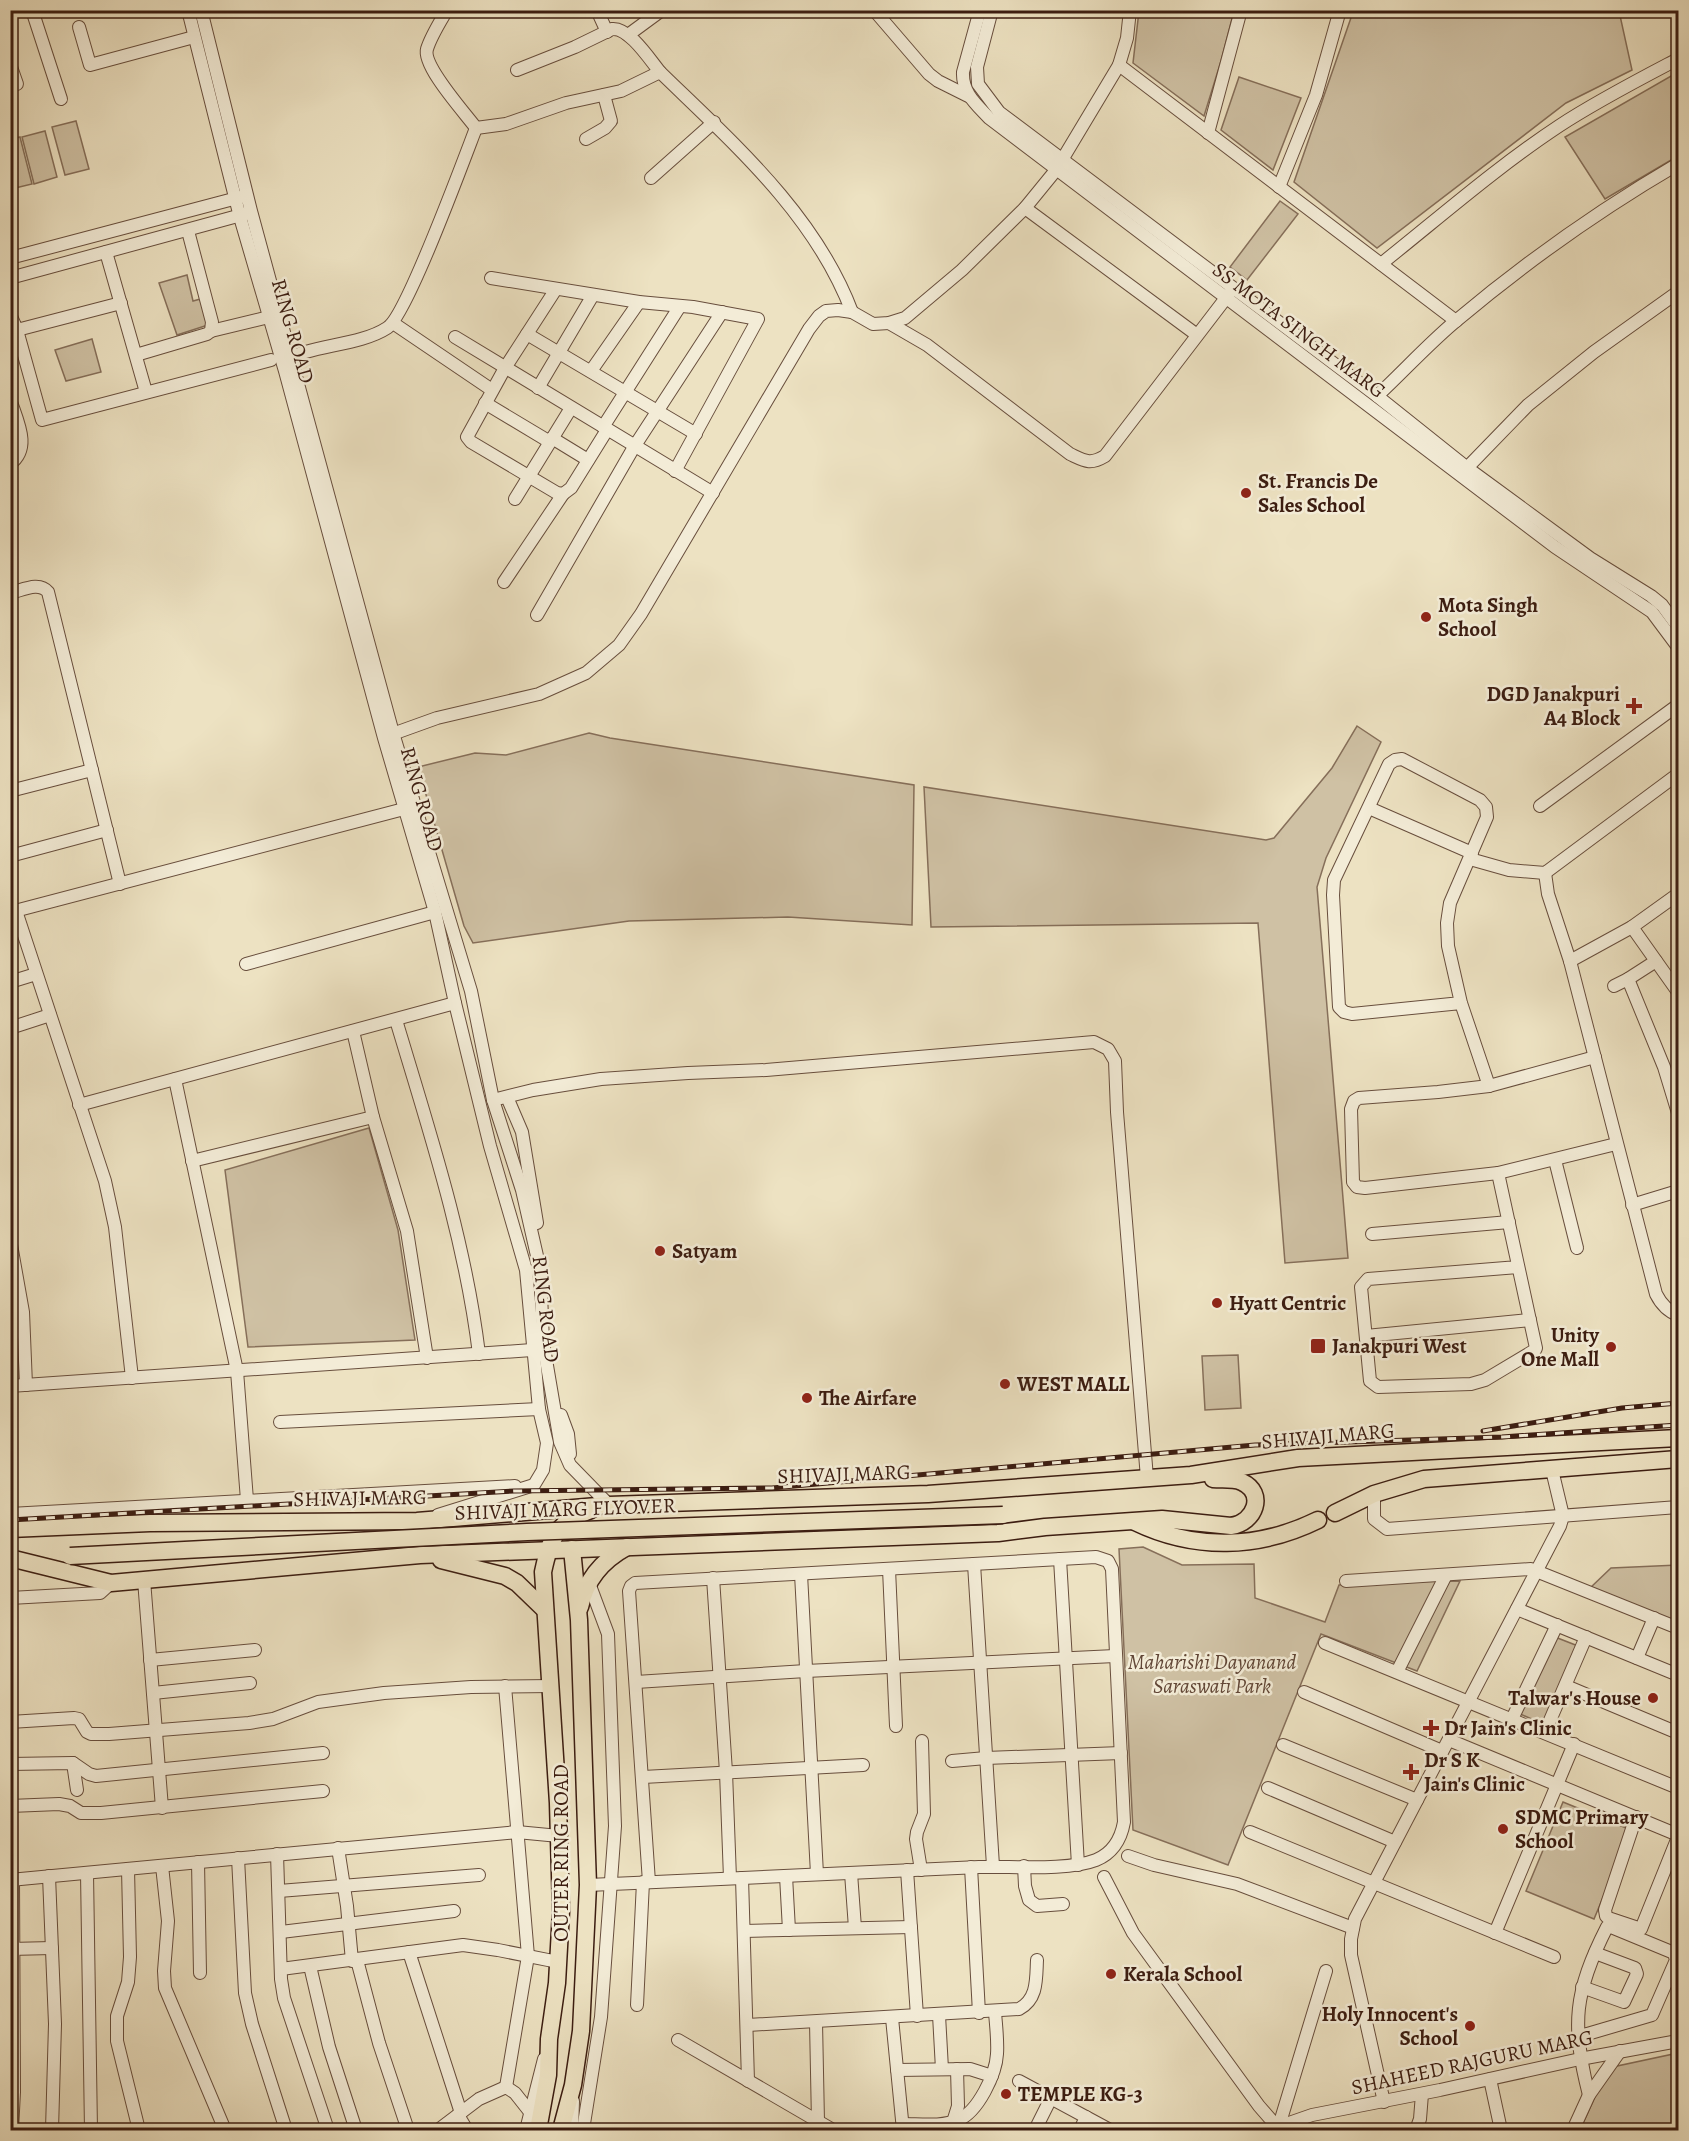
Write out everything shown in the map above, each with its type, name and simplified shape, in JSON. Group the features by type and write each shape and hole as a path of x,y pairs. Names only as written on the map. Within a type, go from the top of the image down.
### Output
{"main road":[{"name":"SHIVAJI MARG","path":"10,1529 150,1524 417,1521 609,1504 928,1494 1191,1475 1298,1458 1678,1438"},
{"path":"1335,1513 1374,1494 1424,1479 1678,1459"},
{"path":"12,1558 111,1583 420,1555 998,1533 1132,1520 1162,1519 1231,1526 1244,1522 1253,1513 1255,1507 1254,1494 1246,1484 1240,1481 1147,1478"},
{"path":"670,1503 654,1511 650,1522 656,1538 672,1545"},
{"path":"548,1550 561,1526 578,1515 609,1504"},
{"name":"SHIVAJI MARG FLYOVER","path":"12,1558 526,1532 1003,1515 1045,1527"},
{"path":"1132,1520 1173,1536 1216,1543 1252,1542 1294,1531 1318,1520"},
{"path":"417,1521 405,1529 401,1539 406,1548 420,1555 505,1576 516,1583 544,1610"},
{"path":"579,1620 581,1604 589,1583 603,1564 628,1546"},
{"path":"572,1549 579,1620"},
{"name":"OUTER RING ROAD","path":"538,2130 548,2075 549,2039 561,1911 551,1686 544,1610 543,1572 548,1550"},
{"name":"OUTER RING ROAD","path":"561,2130 573,2085 581,2031 588,1885 579,1620"}],"street":[{"path":"32,10 61,99"},
{"name":"RING ROAD","path":"188,10 241,197 251,211 282,359"},
{"name":"RING ROAD","path":"201,10 241,197 240,217 388,735 471,991 493,1100 522,1190 540,1269 543,1342 560,1443 569,1462 609,1504"},
{"path":"447,10 427,48 426,58 450,95 476,128"},
{"path":"597,10 607,32"},
{"path":"628,35 662,10"},
{"path":"874,10 929,74 968,96"},
{"path":"968,96 963,82 963,72 980,10"},
{"name":"SS MOTA SINGH MARG","path":"992,10 977,67 978,84 999,112 1059,165 1225,299 1337,383 1462,472 1651,596 1662,605 1678,627"},
{"path":"388,735 437,718 539,694 586,673 619,645 641,614 809,329 819,316 826,311 852,312 873,324 889,323 905,318 931,297 1025,208 1059,165 1119,65 1130,10"},
{"path":"1208,134 1242,10"},
{"path":"1279,186 1316,95 1340,10"},
{"path":"79,27 90,65 194,37"},
{"path":"517,70 618,28 628,35 660,72 714,122 766,176 836,275 852,312"},
{"path":"1382,264 1495,173 1559,126 1626,86 1678,59"},
{"path":"10,64 17,84"},
{"path":"1119,65 1456,321"},
{"path":"476,128 506,124 566,103 604,95 632,86 660,72"},
{"path":"586,139 604,128 611,120 604,95"},
{"name":"SS MOTA SINGH MARG","path":"968,96 988,118 1059,165 1233,288 1377,396 1462,472 1555,548 1652,612 1678,647"},
{"path":"651,178 714,122"},
{"path":"10,314 17,330 42,420 375,334 389,328 399,315 476,128"},
{"path":"1377,396 1456,321 1521,270 1649,181 1678,164"},
{"path":"10,258 241,197"},
{"path":"1025,208 1197,335"},
{"path":"10,278 240,217 251,211"},
{"path":"188,231 212,322 211,331"},
{"path":"106,252 146,392"},
{"path":"491,278 758,319 675,471"},
{"path":"556,288 505,368 467,434 468,440 557,493 563,494"},
{"path":"889,323 927,345 1070,454 1086,462 1096,462 1105,456 1233,288"},
{"path":"1462,472 1528,405 1594,352 1678,292"},
{"path":"538,388 593,295"},
{"path":"591,371 639,302"},
{"path":"17,330 121,303"},
{"path":"504,582 563,494 571,488 625,391 680,306"},
{"path":"537,615 634,447 722,312"},
{"path":"136,355 211,331 269,317"},
{"path":"1266,330 1275,319"},
{"path":"393,323 492,390"},
{"path":"527,334 696,434"},
{"path":"455,338 713,493"},
{"path":"1337,383 1347,373"},
{"path":"10,399 22,442 22,450 18,458 10,464"},
{"path":"485,403 588,460"},
{"path":"515,499 571,408"},
{"path":"10,593 37,586 44,587 48,592 120,884"},
{"path":"1540,806 1678,705"},
{"name":"RING ROAD","path":"388,735 404,810 435,912 490,1146 526,1270 538,1409 547,1443 543,1470 534,1485"},
{"path":"1461,1003 1352,1014 1344,1012 1339,1006 1334,880 1389,764 1395,760 1402,759 1480,800 1486,807 1487,817 1450,903 1447,923 1448,946 1461,1003 1489,1086"},
{"path":"10,791 92,770"},
{"path":"1369,808 1471,856 1509,870 1545,873 1678,774"},
{"path":"132,1378 115,1227 105,1181 13,911 404,810"},
{"path":"10,856 107,830"},
{"path":"1545,873 1548,894 1570,961 1656,1294 1661,1304 1678,1316"},
{"path":"1570,961 1632,927 1678,894"},
{"path":"246,964 435,912"},
{"path":"1632,927 1678,992"},
{"path":"1614,986 1656,961"},
{"path":"10,982 36,974"},
{"path":"1628,979 1664,1067 1678,1113"},
{"path":"79,1105 455,1003"},
{"path":"10,1028 50,1015"},
{"path":"396,1020 444,1176 471,1293 479,1354"},
{"path":"353,1031 373,1117 407,1231 427,1358"},
{"path":"493,1100 533,1090 601,1079 688,1072 766,1070 1094,1042 1108,1049 1115,1061 1117,1112 1147,1478"},
{"path":"1595,1058 1489,1086 1359,1098 1354,1101 1351,1109 1353,1182 1357,1187 1365,1188 1498,1173 1616,1144"},
{"path":"175,1079 237,1371 247,1500"},
{"path":"507,1097 522,1132 547,1279 549,1341 558,1407 568,1434 569,1462"},
{"path":"192,1161 373,1117"},
{"path":"1555,1160 1577,1248"},
{"path":"1498,1173 1536,1348 1534,1352 1485,1380 1471,1384 1378,1388 1373,1385 1370,1381 1361,1287 1368,1279 1518,1267"},
{"path":"1632,1205 1678,1191"},
{"path":"1372,1234 1509,1222"},
{"path":"10,1239 23,1312 26,1385"},
{"path":"1366,1336 1530,1320"},
{"path":"10,1386 532,1350"},
{"path":"280,1422 538,1409"},
{"path":"547,1443 560,1443"},
{"path":"1384,2102 1351,1955 1354,1923 1560,1526 1563,1516 1552,1470"},
{"path":"10,1514 534,1485"},
{"path":"417,1521 534,1485"},
{"path":"1374,1494 1374,1520 1387,1529 1678,1507"},
{"path":"588,1885 646,1882 786,1876 817,1874 921,1870 993,1866 1078,1865 1097,1859 1112,1850 1122,1834 1124,1822 1112,1569 1108,1562 1096,1557 713,1578 635,1583 631,1586 629,1591 643,1777 646,1882 637,2005"},
{"path":"1060,1559 1078,1865"},
{"path":"974,1564 993,1866"},
{"path":"889,1569 896,1726"},
{"path":"1346,1581 1531,1569 1678,1628"},
{"path":"801,1574 817,1874"},
{"path":"1397,1672 1446,1575"},
{"path":"713,1578 726,1772 736,1878 744,1931 748,2081"},
{"path":"144,1580 162,1808"},
{"path":"10,1598 100,1593 111,1583"},
{"path":"583,2130 602,2017 615,1826 608,1634 589,1583"},
{"path":"1517,1609 1678,1675"},
{"path":"1637,1658 1654,1618"},
{"path":"1512,1719 1557,1625"},
{"path":"1545,1732 1586,1637"},
{"path":"1325,1643 1678,1788"},
{"path":"150,1660 255,1650"},
{"path":"636,1682 1115,1656"},
{"path":"153,1693 250,1683"},
{"path":"505,1686 528,1956 506,2086"},
{"path":"10,1722 74,1718 83,1723 87,1732 97,1735 273,1719 318,1702 384,1693 505,1686 551,1686"},
{"path":"1566,1686 1678,1733"},
{"path":"1304,1692 1442,1751"},
{"path":"1449,1740 1636,1817 1678,1836 1641,1929 1608,1918 1605,1910 1636,1817"},
{"path":"921,1870 916,1839 924,1814 922,1741"},
{"path":"1496,1933 1574,1744"},
{"path":"1283,1745 1417,1800"},
{"path":"10,1764 73,1762 82,1770 96,1776 322,1753"},
{"path":"952,1761 1121,1753"},
{"path":"73,1762 77,1790"},
{"path":"643,1777 863,1765"},
{"path":"1268,1788 1395,1842"},
{"path":"10,1806 59,1804 70,1806 81,1813 88,1813 162,1808 323,1791"},
{"path":"12,2130 12,1879 517,1832 559,1836"},
{"path":"1250,1832 1554,1957"},
{"path":"338,1848 355,1960 408,2130"},
{"path":"277,1854 284,1998 328,2130"},
{"path":"1128,1856 1154,1865 1237,1884 1354,1923"},
{"path":"238,1858 245,1993 252,2024 286,2130"},
{"path":"198,1862 200,1973"},
{"path":"162,1866 168,1921 165,1988 225,2130"},
{"path":"1024,1866 1025,1886 1029,1900 1037,1906 1063,1904"},
{"path":"971,1867 979,2013"},
{"path":"128,1869 130,1957 128,1982 116,2026 117,2041 139,2130"},
{"path":"906,1870 917,2016"},
{"path":"87,1873 91,2130"},
{"path":"851,1873 855,1928"},
{"path":"279,1891 479,1875"},
{"path":"49,1876 55,2024 52,2130"},
{"path":"786,1876 789,1930"},
{"path":"1104,1878 1133,1933 1278,2130"},
{"path":"281,1932 454,1911"},
{"path":"744,1931 911,1927"},
{"path":"1577,2037 1652,2015 1676,1960 1674,1953 1607,1927 1582,1987 1576,2017 1577,2037 1580,2059 1589,2095"},
{"path":"281,1969 463,1945 558,1962"},
{"path":"12,1949 52,1948"},
{"path":"409,1952 459,2114 467,2130"},
{"path":"1582,1987 1624,2002 1637,1974 1635,1968 1595,1953"},
{"path":"748,2025 1019,2009 1028,2005 1036,1984 1037,1960"},
{"path":"310,1966 332,2056 356,2130"},
{"path":"1278,2130 1326,1971"},
{"path":"892,2018 903,2127 947,2125 965,2116 974,2107 992,2076 998,2054 995,2012"},
{"path":"939,2015 942,2069"},
{"path":"816,2022 818,2122"},
{"name":"OUTER RING ROAD","path":"526,2130 549,2039"},
{"path":"678,2040 833,2130"},
{"name":"SHAHEED RAJGURU MARG","path":"1278,2130 1289,2123 1312,2115 1678,2041"},
{"path":"1573,2130 1589,2095 1620,2051"},
{"path":"947,2125 958,2106 957,2069"},
{"path":"897,2070 969,2069 992,2076"},
{"path":"1490,2079 1502,2130"},
{"path":"1019,2081 1110,2130"},
{"name":"OUTER RING ROAD","path":"572,2130 573,2085"},
{"path":"438,2130 479,2098 506,2086"},
{"path":"506,2086 515,2093 530,2112"},
{"path":"1416,2130 1420,2119 1422,2094"},
{"path":"1035,2130 1051,2098"},
{"path":"1080,2130 1086,2117"}],"green space":[{"path":"1139,11 1234,11 1204,116 1133,63"},
{"path":"1619,11 1632,70 1566,103 1377,248 1294,182 1353,12"},
{"path":"1678,72 1678,156 1605,199 1565,137"},
{"path":"1239,77 1301,98 1273,170 1221,130"},
{"path":"76,121 89,169 65,175 52,127"},
{"path":"45,131 57,177 34,184 22,137"},
{"path":"20,137 32,184 11,189 11,139"},
{"path":"1280,201 1298,214 1247,280 1230,267"},
{"path":"187,275 193,301 204,298 211,324 177,335 159,283"},
{"path":"92,339 101,372 66,381 55,350"},
{"path":"1357,726 1381,742 1326,858 1317,887 1348,1258 1285,1263 1258,923 931,927 924,787 1266,840 1274,838 1332,768"},
{"path":"589,733 914,785 912,925 788,917 629,921 473,943 464,926 418,767 475,753 506,755"},
{"path":"369,1128 398,1230 415,1340 248,1347 225,1170"},
{"path":"1238,1355 1241,1408 1205,1410 1202,1356"},
{"name":"Maharishi Dayanand Saraswati Park","path":"1143,1547 1182,1565 1254,1564 1255,1598 1325,1622 1339,1585 1460,1581 1417,1671 1321,1634 1228,1865 1133,1830 1119,1549"},
{"path":"1678,1565 1678,1629 1589,1589 1611,1568"},
{"path":"1555,1637 1578,1646 1545,1725 1518,1713"},
{"path":"1563,1802 1631,1830 1594,1919 1526,1891"},
{"path":"1678,2053 1678,2130 1580,2130 1608,2068"}],"railway":[{"path":"1483,1431 1622,1408 1678,1403"},
{"path":"10,1520 514,1491 772,1488 1255,1445 1502,1437 1678,1425"}],"place":[{"name":"St. Francis De Sales School","path":"1246,493"},
{"name":"Mota Singh School","path":"1426,617"},
{"name":"DGD Janakpuri A4 Block","path":"1634,706"},
{"name":"Satyam","path":"660,1251"},
{"name":"Hyatt Centric","path":"1217,1303"},
{"name":"Janakpuri West","path":"1318,1346"},
{"name":"Unity One Mall","path":"1611,1347"},
{"name":"WEST MALL","path":"1005,1384"},
{"name":"The Airfare","path":"807,1398"},
{"name":"Talwar's House","path":"1653,1698"},
{"name":"Dr Jain's Clinic","path":"1431,1728"},
{"name":"Dr S K Jain's Clinic","path":"1411,1772"},
{"name":"SDMC Primary School","path":"1503,1829"},
{"name":"Kerala School","path":"1111,1974"},
{"name":"Holy Innocent's School","path":"1470,2026"},
{"name":"TEMPLE KG-3","path":"1006,2094"}]}
